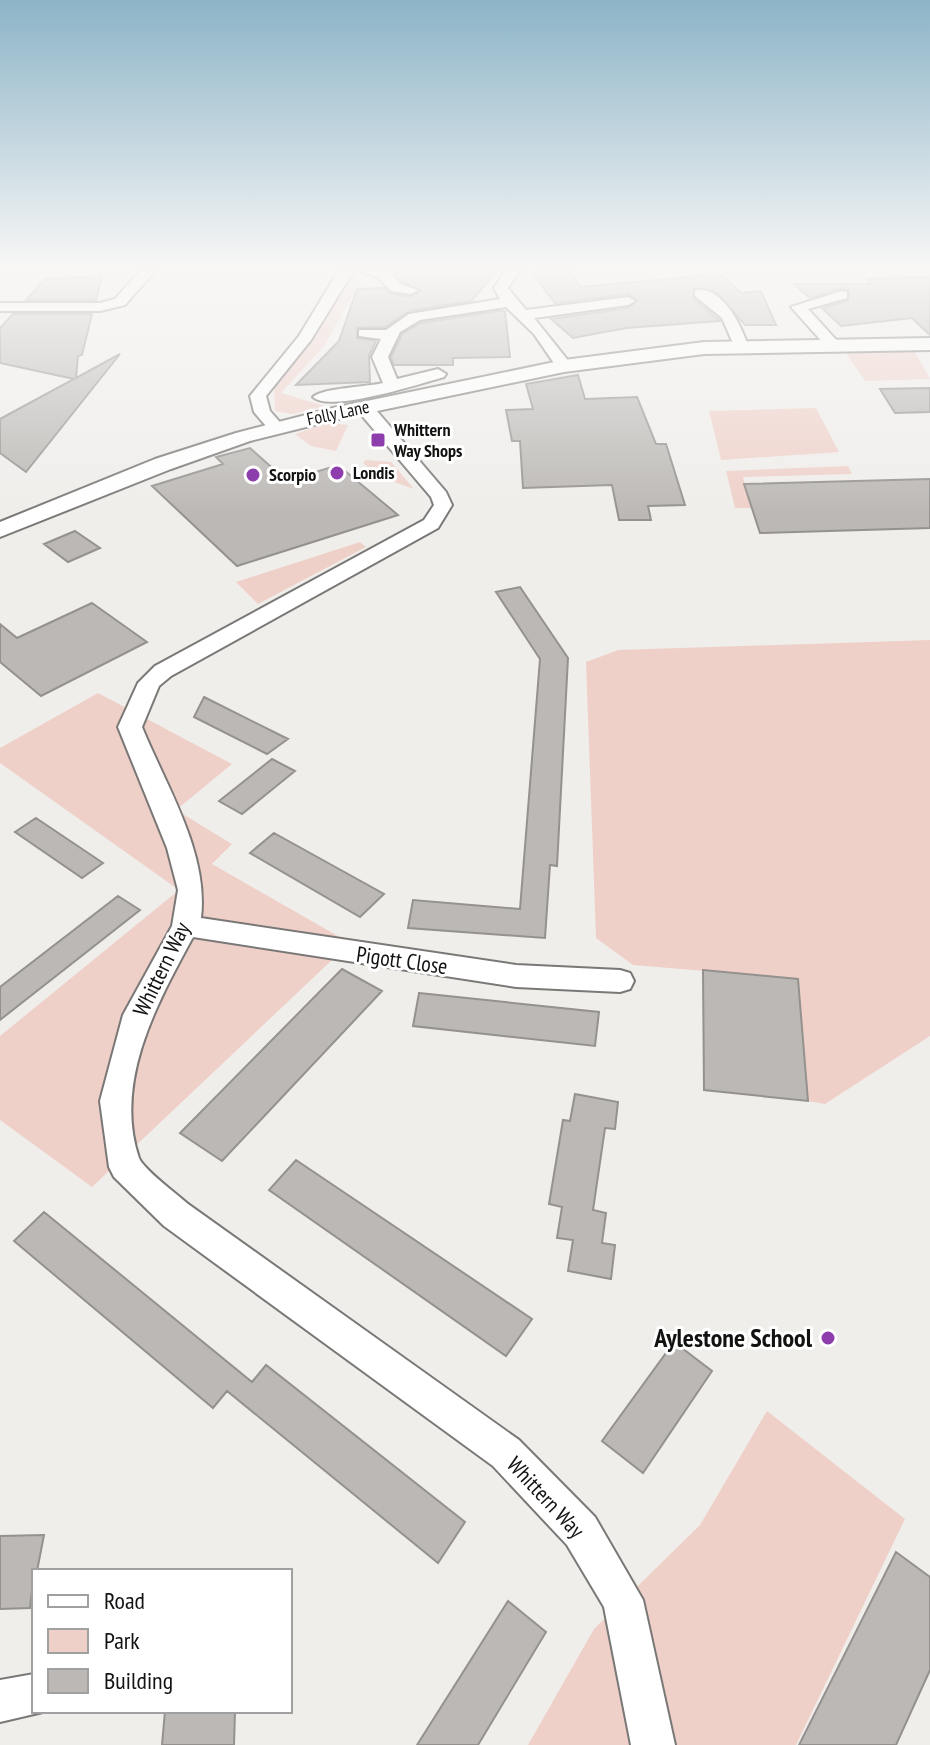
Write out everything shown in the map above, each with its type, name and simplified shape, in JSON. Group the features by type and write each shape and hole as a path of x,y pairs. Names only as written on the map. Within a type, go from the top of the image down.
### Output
{"street":[{"path":"277,428 262,412 258,396 266,381 294,351"},
{"path":"383,351 380,357 392,385"},
{"path":"552,351 564,366"},
{"name":"Folly Lane","path":"0,530 163,464 277,428 564,366 686,351"},
{"path":"321,397 360,394 438,374"},
{"name":"Whittern Way","path":"364,407 440,496 443,505 431,524 163,671 149,683 130,727 180,848 191,890 186,926 137,1015 115,1101 125,1167 176,1215 506,1453 581,1531 623,1600 653,1745"},
{"name":"Pigott Close","path":"186,926 516,976 620,981"},
{"path":"0,1701 32,1695"}],"green space":[{"path":"303,351 319,351 281,393 325,406 292,414 275,411 274,384"},
{"path":"845,352 915,352 930,379 865,381"},
{"path":"816,408 839,452 721,460 709,411"},
{"path":"329,423 348,425 336,451 311,446 295,434"},
{"path":"366,460 391,462 414,489 378,476 363,463"},
{"path":"848,466 852,474 743,477 752,508 735,508 726,471"},
{"path":"360,542 366,547 258,604 236,582"},
{"path":"930,640 930,1036 825,1104 808,1101 798,979 633,965 596,938 586,662 618,650"},
{"path":"98,693 232,764 176,810 232,844 212,864 350,943 92,1187 0,1120 0,1036 179,890 0,763 0,748"},
{"path":"767,1411 905,1519 796,1745 528,1745 594,1629 700,1525"}],"building":[{"path":"0,351 83,351 78,356 76,378 120,354 26,472 0,453 0,419 74,379 0,363"},
{"path":"329,351 371,351 370,382 296,385"},
{"path":"394,351 509,351 510,357 453,358 453,365 394,365 391,357"},
{"path":"578,375 585,399 637,397 656,444 666,444 685,505 648,506 651,520 619,520 612,485 523,488 520,441 512,441 506,410 533,409 526,384"},
{"path":"930,388 930,412 895,413 880,389"},
{"path":"250,448 287,481 338,465 398,515 237,566 152,486 223,464 216,457"},
{"path":"930,479 930,528 760,533 744,484"},
{"path":"75,531 100,548 68,562 44,544"},
{"path":"520,587 568,658 557,866 550,865 545,938 408,928 413,900 520,909 540,659 496,592"},
{"path":"92,603 147,642 41,696 0,662 0,624 17,638"},
{"path":"204,697 288,739 267,754 194,717"},
{"path":"272,759 295,771 242,814 219,801"},
{"path":"36,818 103,863 82,878 15,832"},
{"path":"274,833 384,894 360,917 250,853"},
{"path":"118,896 140,910 0,1020 0,987"},
{"path":"342,969 382,991 222,1161 180,1133"},
{"path":"703,970 798,979 808,1101 704,1090"},
{"path":"419,993 599,1012 595,1046 413,1026"},
{"path":"575,1094 618,1102 615,1129 605,1128 593,1210 606,1213 602,1243 615,1245 611,1279 568,1271 573,1240 557,1238 562,1207 549,1204 563,1120 570,1121"},
{"path":"296,1160 532,1319 506,1356 269,1190"},
{"path":"44,1212 252,1382 266,1365 465,1522 438,1563 227,1391 213,1408 14,1241"},
{"path":"674,1342 712,1371 643,1473 602,1441"},
{"path":"44,1535 37,1569 32,1569 30,1608 0,1609 0,1536"},
{"path":"896,1552 930,1577 930,1670 896,1745 799,1745"},
{"path":"508,1601 546,1632 478,1745 417,1745"},
{"path":"165,1713 235,1713 234,1745 162,1745"}],"place":[{"name":"Whittern Way Shops","path":"378,440"},
{"name":"Londis","path":"337,473"},
{"name":"Scorpio","path":"253,475"},
{"name":"Aylestone School","path":"828,1338"}]}
